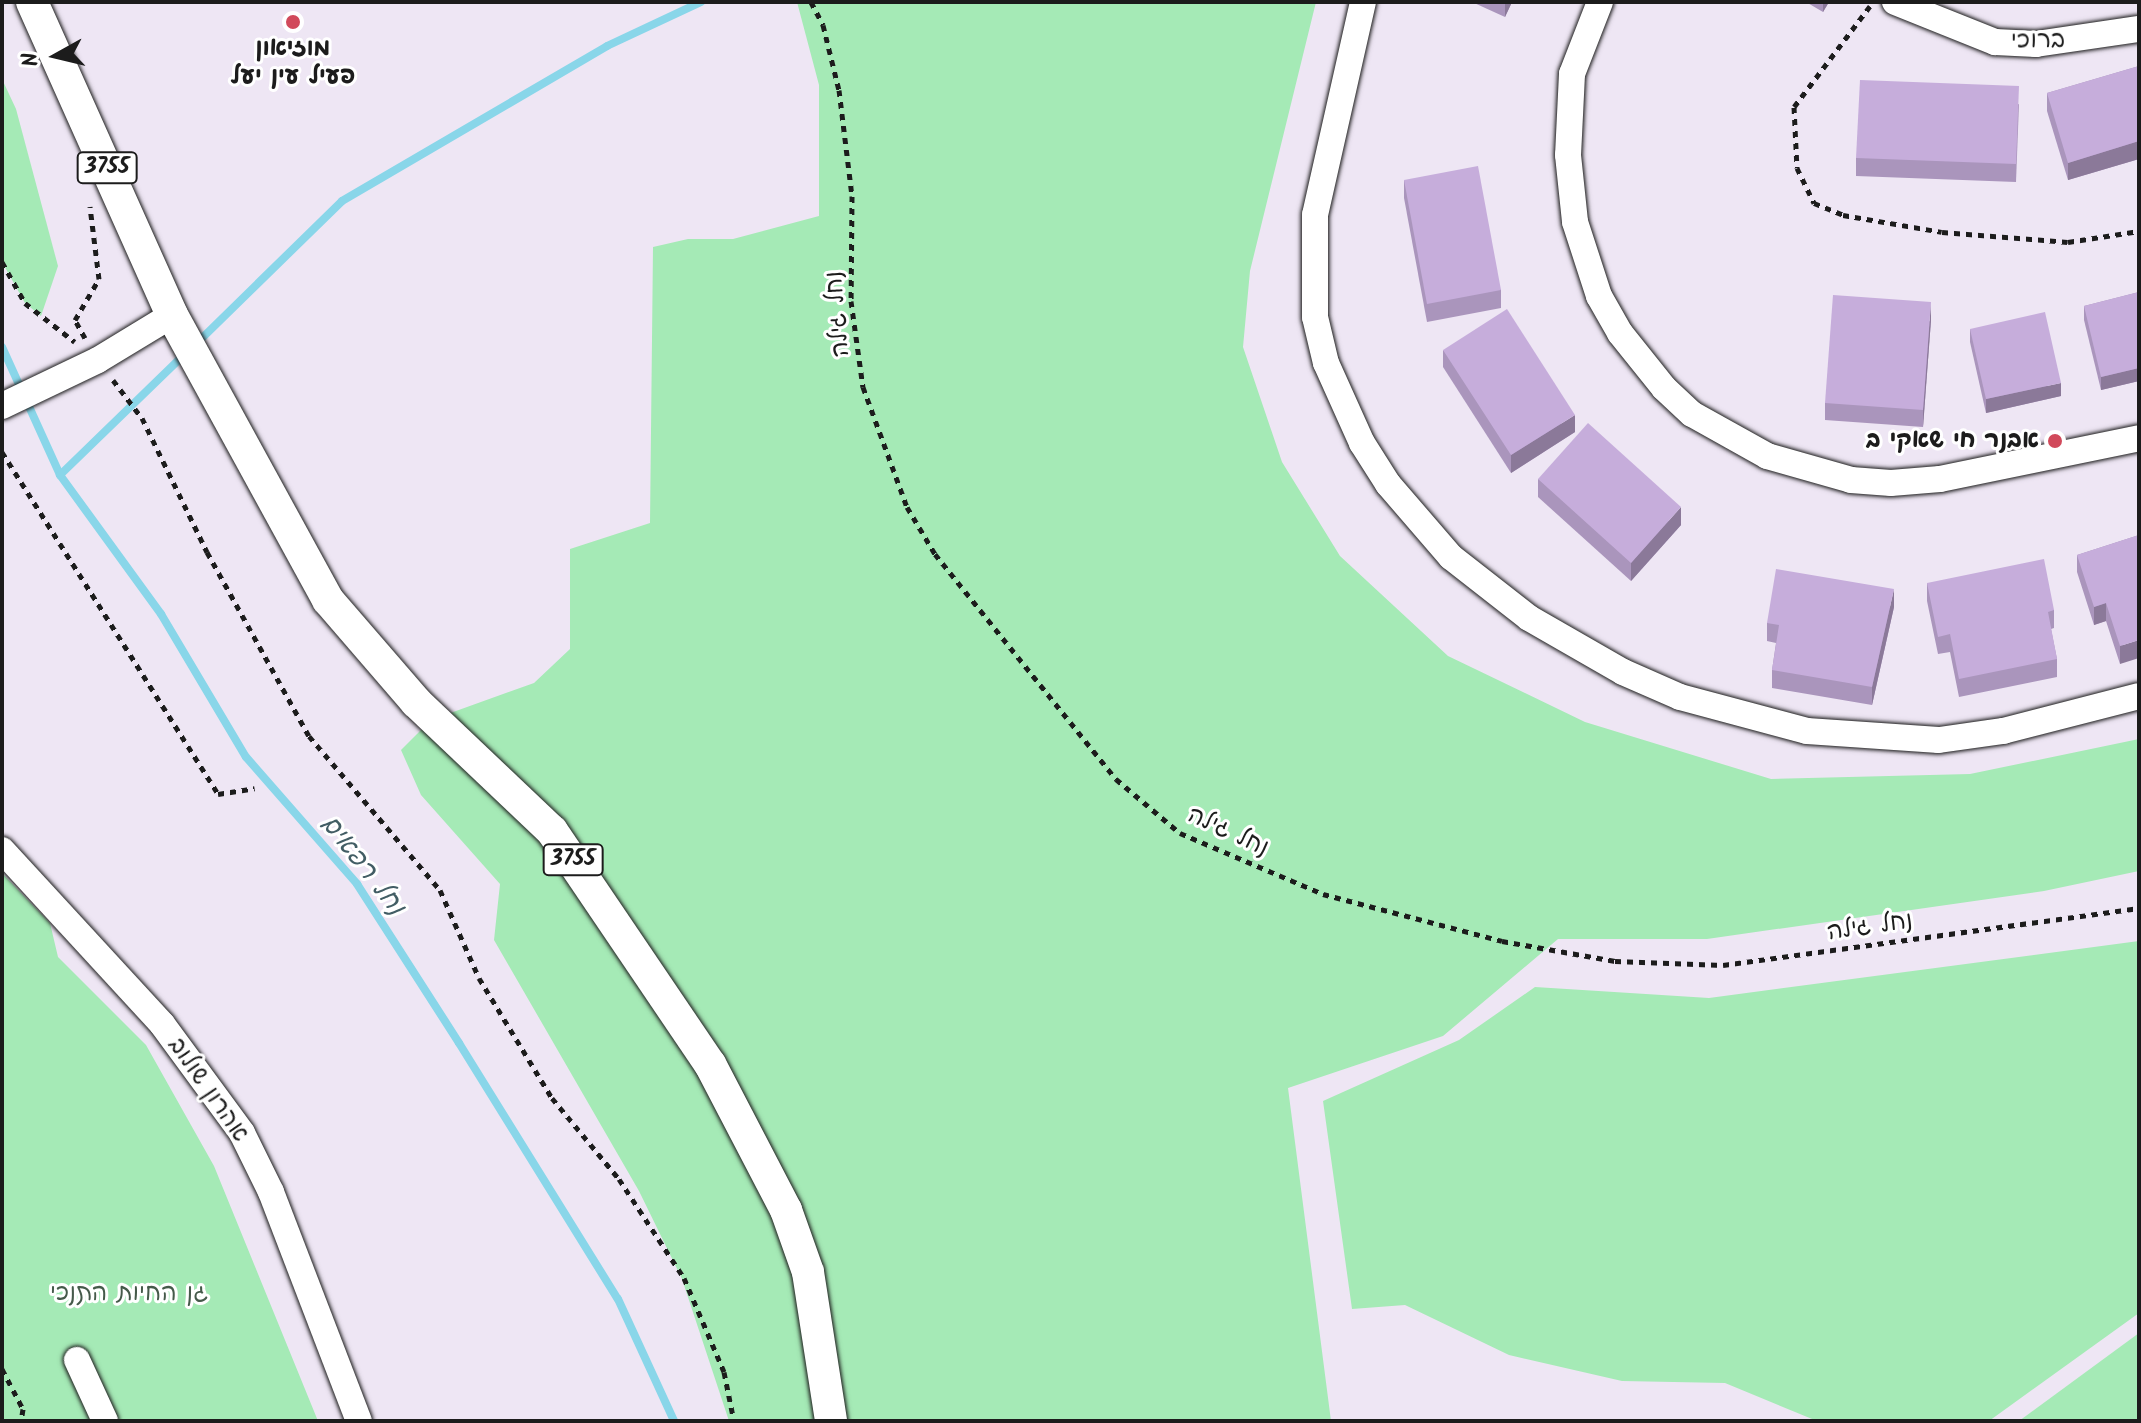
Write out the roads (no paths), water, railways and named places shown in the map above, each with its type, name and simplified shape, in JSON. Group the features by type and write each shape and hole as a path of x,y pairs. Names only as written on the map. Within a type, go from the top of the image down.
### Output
{"main road":[{"name":"3755","path":"32,2 177,324 328,600 416,702 552,831 710,1064 786,1210 808,1272 831,1421"}],"street":[{"path":"1363,2 1315,215 1315,317 1326,363 1362,443 1388,484 1451,557 1529,618 1623,672 1693,702 1807,731 1939,740 2003,731 2139,696"},
{"path":"1600,2 1578,49 1571,85 1569,168 1575,222 1599,296 1620,333 1664,388 1692,414 1767,456 1851,480 1891,483 1955,476 2139,438"},
{"name":"ברוכי","path":"1895,2 1995,42 2036,44 2139,29"},
{"path":"2,406 177,324"},
{"name":"אהרון שולוב","path":"2,850 162,1024 242,1133 271,1192 359,1421"},
{"path":"77,1360 105,1421"}],"waterway":[{"path":"196,344 342,201 607,46 701,2"},
{"name":"נחל רפאים","path":"2,347 60,475 161,614 246,757 357,884 618,1299 674,1421"},
{"path":"60,475 186,353"}],"place":[{"name":"מוזיאון פעיל עין יעל","path":"293,22"},
{"name":"אבנר חי שאקי ב","path":"2055,441"}],"park label":[{"name":"גן החיות התנכי","path":"129,1294"}]}
